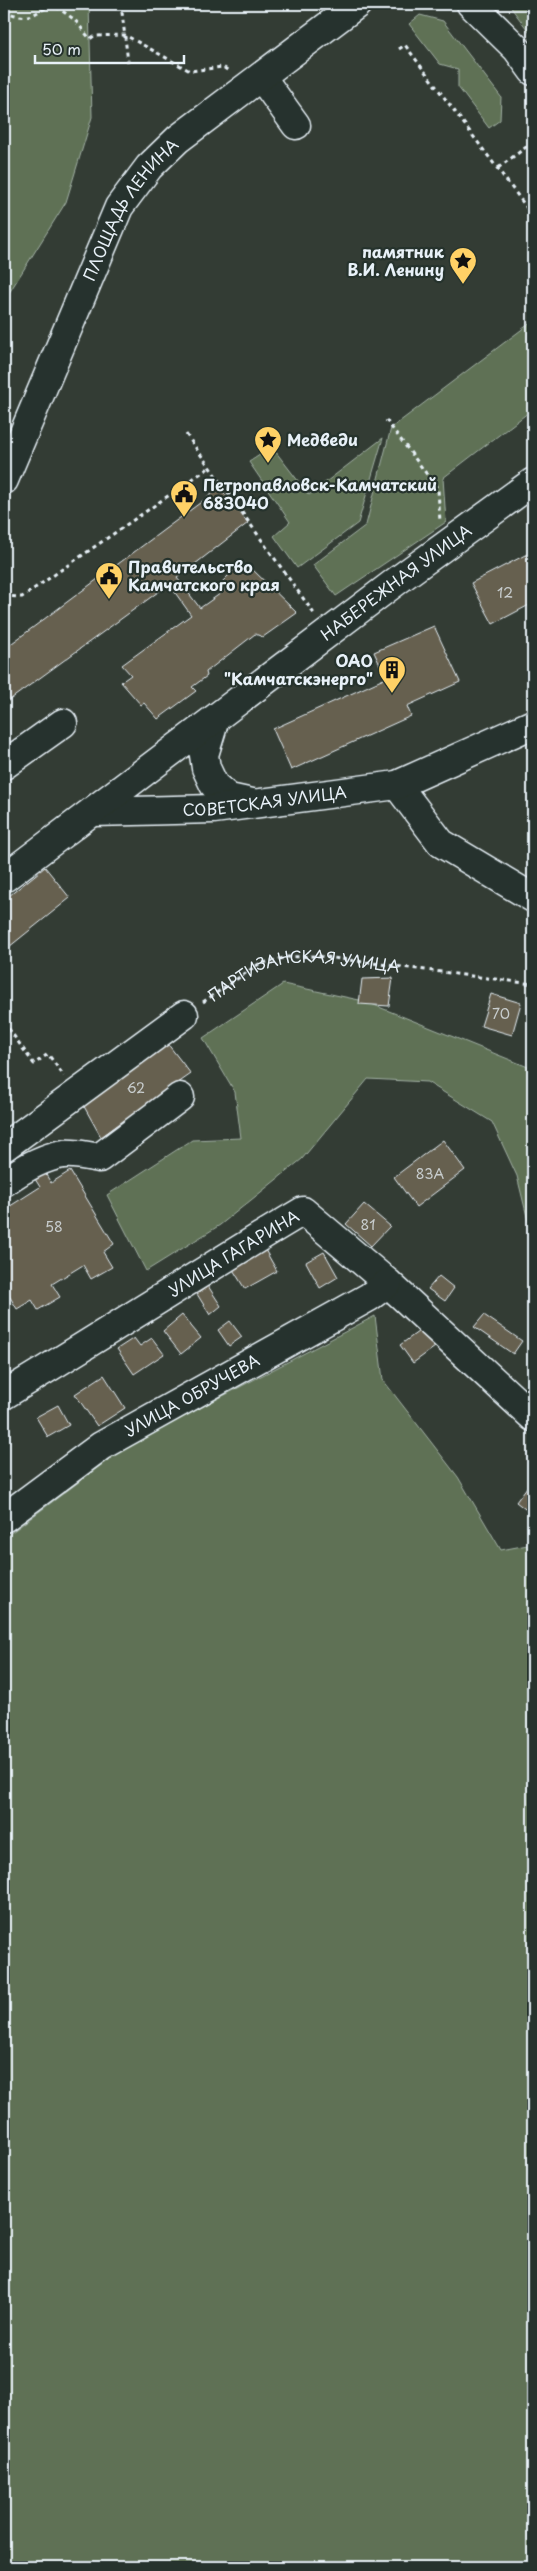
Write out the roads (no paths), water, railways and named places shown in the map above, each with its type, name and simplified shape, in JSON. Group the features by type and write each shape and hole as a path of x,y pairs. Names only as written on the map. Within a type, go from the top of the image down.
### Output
{"street":[{"path":"471,4 517,50 533,71"},
{"path":"496,4 517,50"},
{"name":"ПЛОЩАДЬ ЛЕНИНА","path":"4,480 118,207 149,167 178,139 357,6"},
{"path":"262,78 296,125"},
{"name":"НАБЕРЕЖНАЯ УЛИЦА","path":"92,812 398,580 533,482"},
{"path":"215,720 204,755 206,768 214,785 229,798 253,804"},
{"path":"4,765 63,723"},
{"name":"СОВЕТСКАЯ УЛИЦА","path":"92,812 214,809 397,785 533,724"},
{"path":"397,785 441,843 533,898"},
{"path":"4,878 92,812"},
{"path":"4,1147 184,1016"},
{"path":"4,1182 17,1173 48,1158 65,1154 99,1158 180,1097"},
{"name":"УЛИЦА ГАГАРИНА","path":"4,1395 87,1345 220,1260 303,1211 388,1283 533,1417"},
{"name":"УЛИЦА ОБРУЧЕВА","path":"4,1518 101,1446 369,1296 388,1283"}],"place":[{"name":"памятник В.И. Ленину","path":"463,285"},
{"name":"Медведи","path":"268,464"},
{"name":"Петропавловск-Камчатский 683040","path":"184,518"},
{"name":"Правительство Камчатского края","path":"109,600"},
{"name":"ОАО \"Камчатскэнерго\"","path":"392,694"}]}
